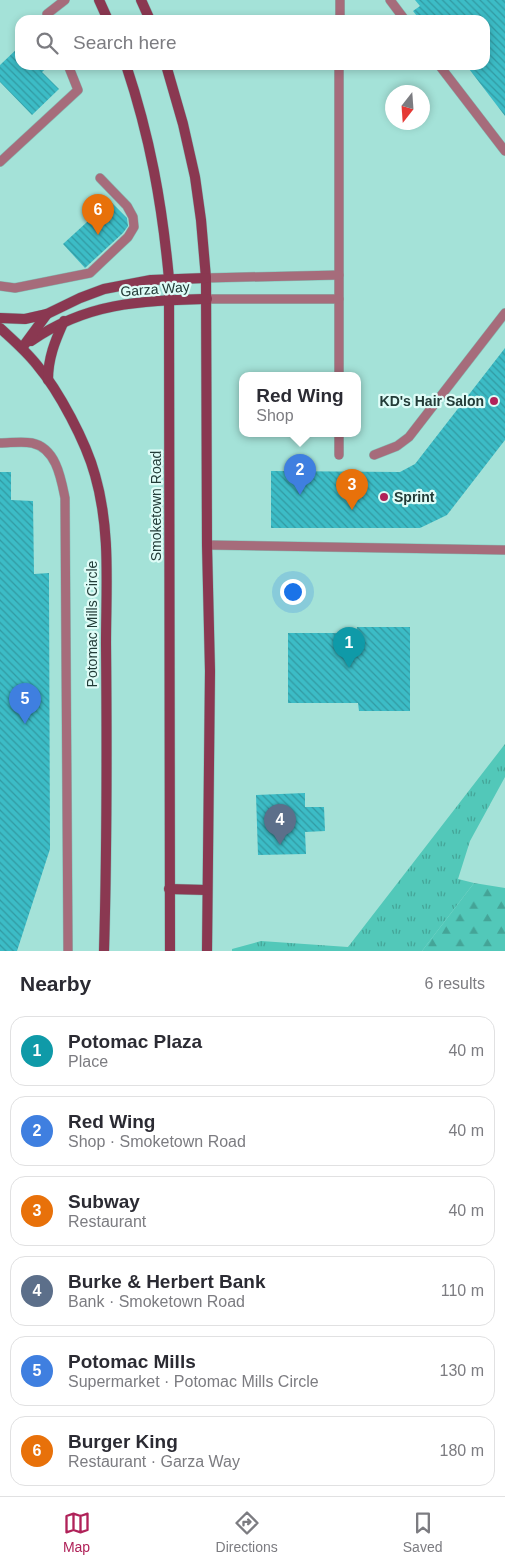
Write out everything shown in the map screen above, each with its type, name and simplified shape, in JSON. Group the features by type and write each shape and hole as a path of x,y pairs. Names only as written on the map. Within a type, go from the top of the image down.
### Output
{"main road":[{"path":"99,0 106,15"},
{"path":"140,0 148,15"},
{"name":"Smoketown Road","path":"128,70 147,133 156,176 165,235 168,279 170,951"},
{"path":"167,70 183,124 195,177 201,220 207,299 207,545 210,671 207,951"},
{"name":"Garza Way","path":"22,348 48,314 80,298 104,290 151,280 206,278"},
{"name":"Garza Way","path":"22,348 64,321 94,310 115,305 207,299"},
{"path":"0,318 25,318 48,314"},
{"path":"48,380 49,360 64,321"},
{"name":"Potomac Mills Circle","path":"0,328 22,348 48,380 84,445 95,473 101,496 105,525 106,880 104,951"},
{"path":"170,889 207,890"}],"lane":[{"path":"48,15 66,0"},
{"path":"340,0 340,15"},
{"path":"390,0 401,15"},
{"path":"0,162 78,90 70,70"},
{"path":"339,70 339,372"},
{"path":"443,70 505,151"},
{"path":"0,286 15,288 90,273 128,237 134,227 133,217 127,206 100,178"},
{"path":"206,278 339,275"},
{"path":"207,299 339,299"},
{"path":"374,455 397,446 409,437 505,313"},
{"path":"339,437 339,455"},
{"path":"0,444 32,443 44,449 52,457 61,477 65,498 68,951"},
{"path":"207,545 505,550"}],"green space":[{"path":"505,744 505,777 470,841 458,879 474,883 422,951 232,951 232,949 261,941 348,947"},
{"path":"474,883 505,888 505,951 422,951"}],"building":[{"path":"415,0 505,0 505,116 470,70 490,70 490,15 416,15 413,11 420,6"},
{"path":"15,51 15,70 44,70 42,72 59,89 32,115 0,82 0,65"},
{"path":"110,201 127,218 128,226 123,233 85,268 63,244"},
{"path":"505,348 505,440 447,515 420,528 271,528 271,471 400,472 415,464"},
{"path":"0,472 11,472 11,500 33,501 34,574 49,573 50,849 17,951 0,951"},
{"path":"357,627 410,627 410,711 359,711 358,703 288,703 288,633 356,633"},
{"path":"305,793 305,807 324,807 325,831 305,832 306,854 258,855 256,795"}],"place":[{"name":"Burger King","path":"98,235"},
{"name":"KD's Hair Salon","path":"494,401"},
{"name":"Red Wing","path":"300,495"},
{"name":"Sprint","path":"384,497"},
{"name":"Subway","path":"352,510"},
{"name":"Potomac Plaza","path":"349,668"},
{"name":"Potomac Mills","path":"25,724"},
{"name":"Burke & Herbert Bank","path":"280,845"}]}
